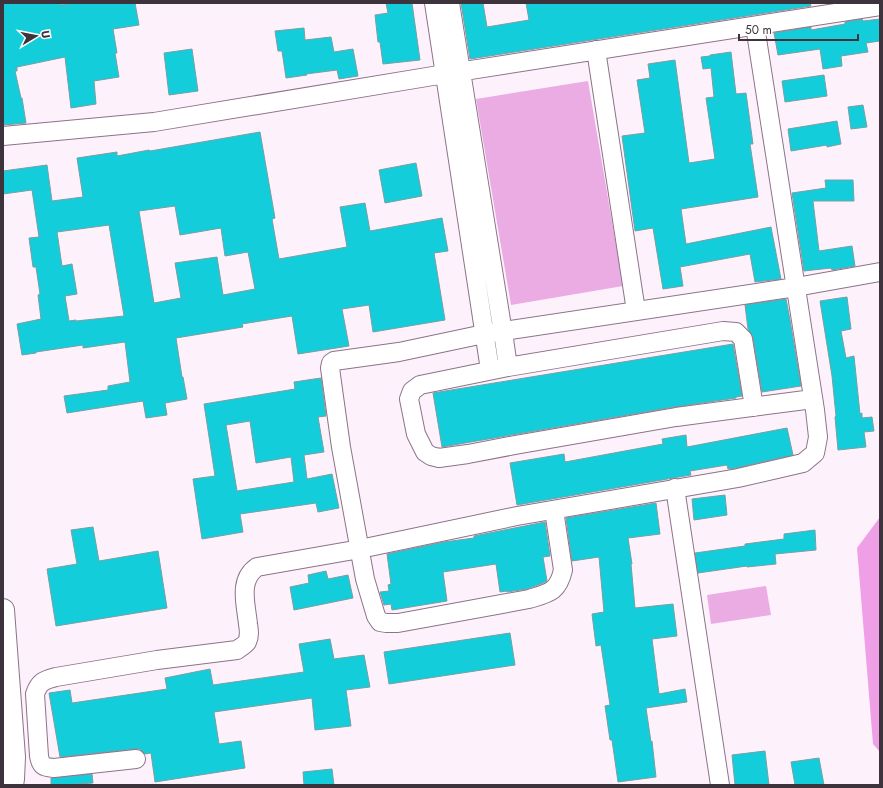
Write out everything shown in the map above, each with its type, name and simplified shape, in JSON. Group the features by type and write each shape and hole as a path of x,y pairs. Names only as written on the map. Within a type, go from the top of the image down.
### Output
{"street":[{"path":"434,3 453,73 466,156 503,331 508,367"},
{"path":"450,3 453,73"},
{"path":"3,136 154,122 596,50 880,6"},
{"path":"136,759 54,768 45,767 40,763 35,694 37,687 42,682 56,677 157,660 237,650 247,642 249,636 244,592 245,583 252,571 257,567 360,549 517,516 738,478 803,463 815,453 818,437 813,398 755,26"},
{"path":"596,50 636,311"},
{"path":"466,156 484,334 490,370"},
{"path":"554,510 563,570 561,579 556,587 548,593 529,599 398,623 380,622 376,616 365,578 341,447 330,368 331,363 334,361 399,352 484,334 796,287 880,272"},
{"path":"754,407 743,339 736,332 723,331 490,370 420,385 412,391 410,399 416,434 425,452 431,456 439,458 676,418 754,407 813,398"},
{"path":"675,488 720,785"},
{"path":"3,610 6,688 14,757 12,785"}],"shaded area":[{"path":"588,81 623,286 511,305 476,99"},
{"path":"880,517 880,752 873,744 857,548"},
{"path":"766,586 771,615 711,624 707,595"}],"building":[{"path":"3,3 61,3 61,5 74,3 135,3 139,25 113,29 119,77 94,81 96,104 71,108 65,57 17,67 17,71 15,71 22,98 26,123 3,125"},
{"path":"386,3 412,3 420,60 383,64 380,42 378,42 375,15 388,13"},
{"path":"461,3 483,3 487,27 529,20 526,3 810,3 811,6 470,59"},
{"path":"862,19 863,21 880,19 880,41 866,43 868,52 841,56 842,66 823,69 820,49 778,55 774,33 811,27 811,30 845,24 845,22"},
{"path":"304,28 305,40 331,37 334,52 353,49 358,76 339,79 337,70 286,78 282,51 278,51 275,31"},
{"path":"192,49 198,91 169,95 164,53"},
{"path":"731,52 736,94 746,93 753,144 750,144 758,197 681,209 686,244 771,227 781,279 755,282 750,254 680,267 683,286 663,289 653,228 635,231 622,136 645,133 637,80 650,78 648,64 675,60 689,163 715,159 706,98 714,97 711,68 703,69 701,57"},
{"path":"824,75 827,96 785,102 782,81"},
{"path":"863,105 867,127 851,129 848,107"},
{"path":"837,121 841,144 791,151 788,129"},
{"path":"260,132 275,218 272,219 279,259 347,247 340,207 365,203 370,231 442,218 448,251 434,253 445,320 373,332 369,305 342,309 349,346 298,354 292,316 242,324 243,327 176,338 187,399 165,403 167,415 146,418 143,401 67,413 64,396 108,390 108,386 130,382 125,342 83,348 83,345 22,355 17,324 41,319 38,295 40,294 36,267 33,267 29,238 39,237 32,190 3,194 3,171 47,165 52,201 83,197 77,158 117,152 117,156","holes":["175,206 180,235 221,228 225,256 248,252 255,289 223,295 217,257 175,263 181,298 154,303 139,211","109,225 124,316 69,321 65,296 77,294 72,264 62,266 57,232"]},
{"path":"416,163 422,196 385,203 379,170"},
{"path":"825,180 853,180 854,201 813,201 819,251 852,246 855,266 832,270 831,268 804,271 792,193 826,188"},
{"path":"847,297 851,329 841,331 846,358 854,356 860,414 862,413 862,418 872,417 874,431 864,432 866,447 838,450 832,376 820,301"},
{"path":"786,299 801,386 762,392 753,337 748,329 745,305"},
{"path":"733,344 742,396 442,447 433,393"},
{"path":"321,378 326,416 318,417 324,452 304,455 307,479 332,474 339,508 318,512 316,503 240,514 243,532 202,539 193,479 215,476 204,404 295,389 294,382","holes":["250,421 256,463 291,457 294,482 237,491 226,425"]},
{"path":"787,428 793,455 736,468 728,469 727,465 690,471 691,475 517,505 510,463 564,454 565,462 663,444 662,439 686,435 687,447"},
{"path":"725,495 727,515 694,520 692,499"},
{"path":"656,503 660,534 628,538 632,564 635,608 673,604 677,636 652,639 659,694 685,689 687,702 646,708 651,742 652,741 656,777 618,782 605,706 610,705 601,645 596,646 592,614 604,612 599,557 572,561 566,518"},
{"path":"545,522 550,556 543,557 547,581 527,589 500,592 496,564 443,572 447,601 392,610 391,604 384,605 380,592 389,591 388,585 391,584 387,554 444,542 474,538 474,536"},
{"path":"93,527 99,561 158,551 167,608 56,626 47,569 77,564 71,530"},
{"path":"815,530 816,550 775,554 776,564 747,566 698,573 695,553 784,539 784,534"},
{"path":"326,571 328,579 348,575 353,598 294,610 290,587 309,583 308,575"},
{"path":"510,633 515,665 389,684 384,652"},
{"path":"330,639 334,659 364,655 370,687 346,690 351,726 315,730 312,698 214,712 219,744 241,741 245,768 155,782 151,753 145,754 140,749 60,757 49,693 70,690 72,703 167,689 165,678 210,669 213,685 304,672 299,644"},
{"path":"765,751 769,785 735,785 732,755"},
{"path":"819,758 824,785 795,785 791,762"},
{"path":"332,769 334,785 304,785 303,772"},
{"path":"92,774 93,783 51,785 51,778"}]}
